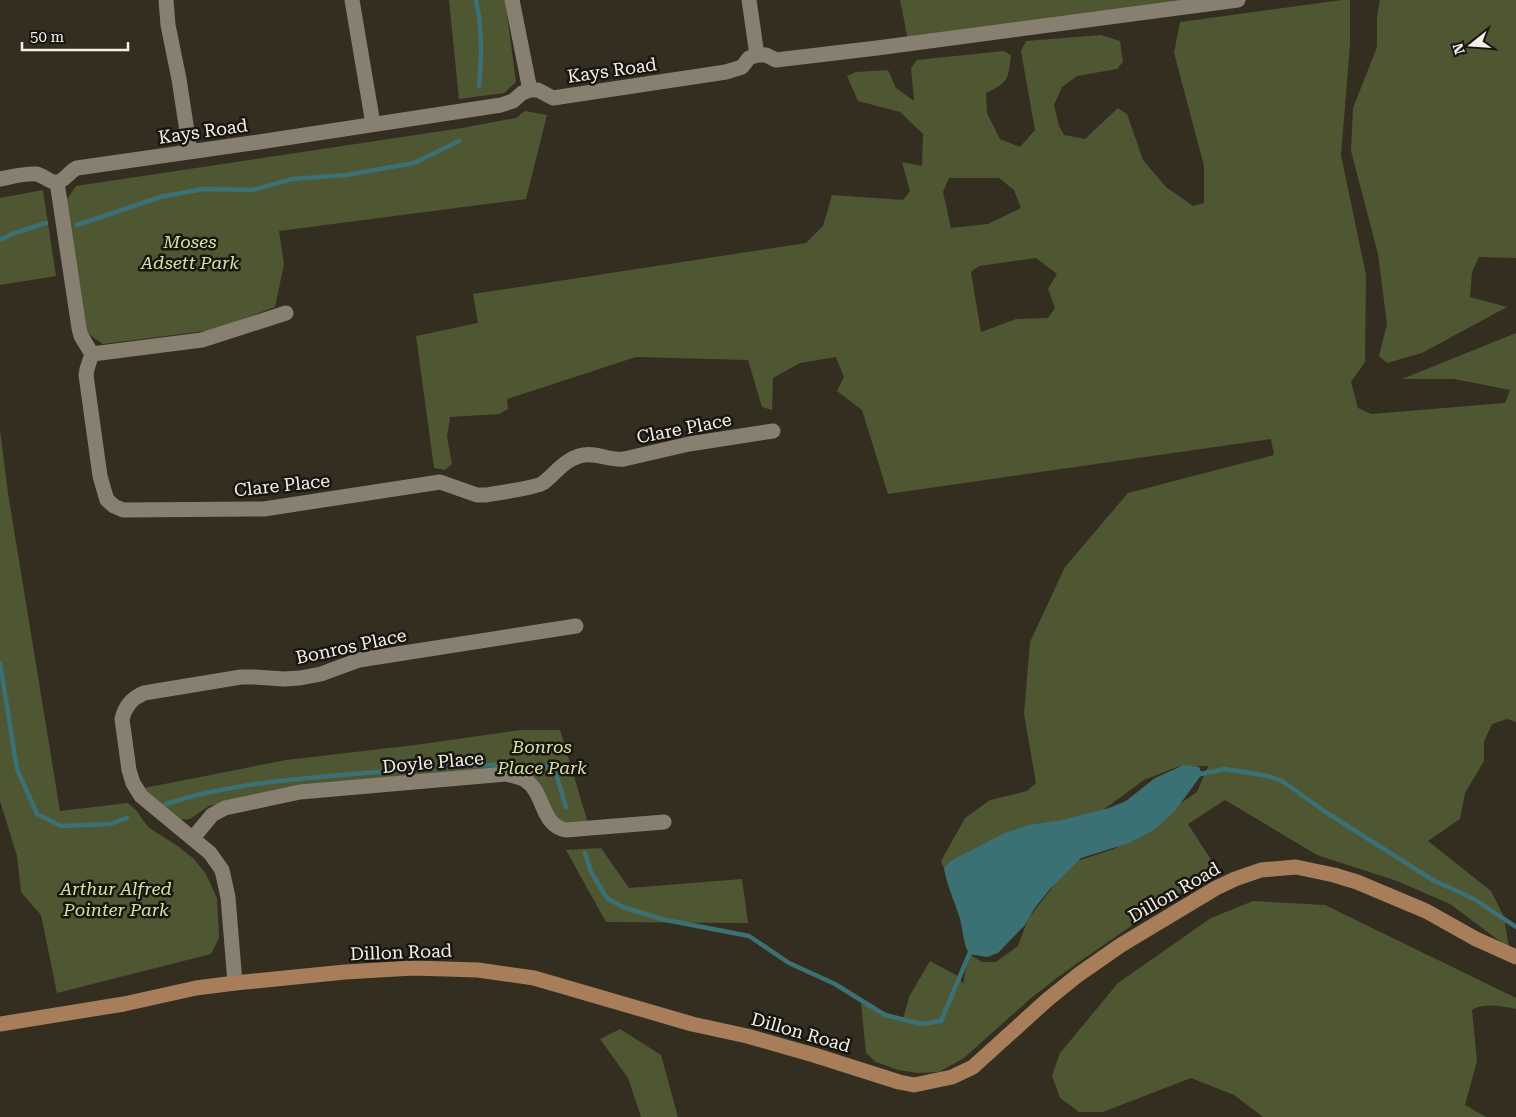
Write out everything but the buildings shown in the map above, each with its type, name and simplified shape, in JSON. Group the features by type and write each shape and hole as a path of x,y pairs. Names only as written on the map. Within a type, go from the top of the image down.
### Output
{"main road":[{"name":"Dillon Road","path":"0,1024 124,1004 196,988 235,983 346,972 413,968 478,970 534,978 692,1024 747,1036 804,1052 914,1085 952,1077 973,1066 1047,1000 1078,975 1121,945 1216,888 1261,870 1296,868 1334,875 1356,882 1426,911 1476,939 1516,957"}],"street":[{"path":"166,0 168,25 179,79 190,151"},
{"path":"352,0 373,124"},
{"path":"512,0 530,90"},
{"path":"749,0 757,55 766,55 776,60 1238,0"},
{"name":"Kays Road","path":"57,182 62,180 71,170 78,168 501,105 513,101 522,93 530,90 538,90 553,98 726,72 742,67 749,58 757,55"},
{"path":"0,179 34,174 57,182 79,328 81,336 92,354 202,340 286,313"},
{"name":"Clare Place","path":"92,354 86,375 100,476 107,500 114,506 124,510 264,509 440,482 477,495 486,495 541,484 565,464 580,456 590,454 616,460 624,459 672,448 773,431"},
{"name":"Bonros Place","path":"235,983 226,882 222,870 215,859 141,796 133,783 129,770 122,719 128,705 138,695 144,693 248,676 284,679 300,678 321,674 359,660 576,626"},
{"name":"Doyle Place","path":"192,838 212,815 225,808 300,792 506,774 527,781 533,788 549,819 560,829 664,822"}],"green space":[{"path":"449,0 505,0 516,82 504,93 459,99"},
{"path":"900,0 1220,0 908,40"},
{"path":"1350,0 1350,45 1341,155 1366,275 1365,362 1351,382 1358,408 1371,414 1505,403 1510,390 1454,379 1402,379 1516,333 1516,722 1507,719 1492,724 1484,742 1484,761 1465,793 1460,819 1428,841 1491,891 1504,917 1509,948 1450,904 1397,881 1317,855 1225,800 1188,824 1215,866 1214,874 1137,922 1066,971 1031,998 964,1058 939,1072 918,1073 898,1070 876,1062 866,1053 861,1003 903,1019 909,997 930,961 958,976 963,984 969,954 982,962 996,962 1018,946 1028,919 1071,863 1114,849 1197,792 1208,766 1177,767 1144,780 1085,823 955,871 945,871 941,861 965,818 990,800 1027,791 1036,783 1024,714 1030,642 1065,567 1128,493 1274,455 1271,439 888,494 862,410 837,391 844,377 836,357 800,363 773,378 772,410 762,407 748,360 636,357 507,399 508,409 499,414 450,417 447,437 452,464 445,470 434,468 416,336 478,323 473,294 806,243 823,226 832,195 903,200 910,191 902,162 922,166 923,134 900,112 858,101 847,76 856,72 888,70 896,88 914,101 911,68 917,60 1003,51 1011,55 1008,75 1003,83 986,93 987,113 1000,139 1020,147 1035,130 1021,51 1026,41 1101,35 1120,41 1123,62 1117,69 1077,76 1062,87 1054,105 1059,126 1064,135 1085,139 1118,108 1127,114 1143,160 1166,187 1193,206 1204,203 1204,166 1174,53 1180,22","holes":["949,178 999,178 1014,190 1021,208 988,224 951,228 943,192","1036,258 1057,274 1048,289 1055,308 1048,318 1016,319 981,332 971,272 979,266"]},
{"path":"1380,0 1516,0 1516,258 1479,257 1472,272 1470,297 1507,307 1422,353 1387,363 1379,356 1387,324 1378,254 1351,151 1353,108 1377,47 1377,16"},
{"name":"Moses Adsett Park","path":"525,111 547,115 526,199 279,231 284,264 275,307 213,330 103,344 87,333 65,202 76,186 462,128 516,118"},
{"path":"43,190 56,276 0,285 0,198"},
{"name":"Arthur Alfred Pointer Park","path":"0,430 8,493 60,811 128,803 136,810 148,827 194,859 206,874 217,898 219,938 211,954 57,993 41,915 21,892 17,856 0,801"},
{"name":"Bonros Place Park","path":"521,730 560,730 588,823 560,823 526,776 295,789 209,806 190,819 178,820 139,789 286,760"},
{"path":"601,848 629,888 742,879 748,923 606,922 566,850"},
{"path":"1253,901 1325,905 1516,998 1516,1009 1500,1006 1483,1006 1472,1010 1477,1061 1465,1105 1486,1117 1263,1117 1234,1095 1191,1078 1103,1112 1079,1112 1060,1098 1052,1076 1060,1053 1118,983 1211,918"},
{"path":"620,1029 661,1055 678,1117 641,1117 628,1078 600,1039"}],"water":[{"path":"1184,765 1199,767 1202,774 1175,811 1154,830 1129,843 1081,858 1050,889 1034,909 1025,925 998,953 987,957 969,954 944,869 950,861 1005,833 1028,825 1063,820 1109,808 1126,801 1155,778"}],"waterway":[{"path":"476,0 481,43 479,86"},
{"path":"77,225 160,197 203,189 252,190 293,179 346,175 414,163 459,141"},
{"path":"0,240 46,223"},
{"path":"0,663 17,769 37,814 61,826 110,824 127,818"},
{"path":"166,804 214,791 289,780 435,767 530,765 554,767 566,807"},
{"path":"1196,775 1225,769 1268,776 1282,781 1327,813 1433,880 1474,899 1516,927"},
{"path":"585,853 591,872 607,898 623,907 661,919 749,936 789,963 835,984 885,1015 922,1024 941,1021 971,950"}]}
